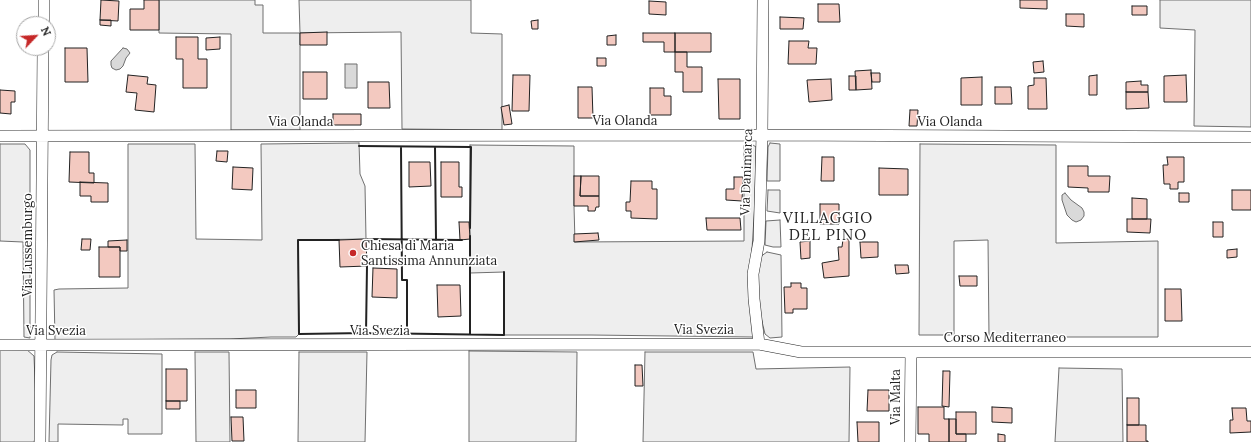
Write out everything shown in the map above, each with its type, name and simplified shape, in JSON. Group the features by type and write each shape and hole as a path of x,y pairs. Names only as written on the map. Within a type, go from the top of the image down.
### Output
{"street":[{"path":"44,0 44,16"},
{"name":"Via Danimarca","path":"759,344 753,274 759,241 762,135 763,0"},
{"name":"Via Lussemburgo","path":"40,442 42,345 43,56"},
{"name":"Via Olanda","path":"0,136 762,135 1251,137"},
{"name":"Via Svezia","path":"0,345 759,344"},
{"name":"Corso Mediterraneo","path":"759,344 801,352 1251,352"},
{"name":"Via Malta","path":"910,442 911,352"}],"shaded area":[{"path":"159,0 255,0 255,5 263,5 263,33 300,33 300,130 231,130 231,34 159,33"},
{"path":"299,0 471,0 471,33 502,34 502,130 402,129 401,32 300,33"},
{"path":"1160,0 1251,0 1251,127 1194,126 1195,30 1160,28"},
{"path":"123,48 127,49 130,53 123,66 116,70 112,68 111,61"},
{"path":"345,64 357,64 357,88 345,88"},
{"path":"359,143 360,174 365,186 366,239 298,240 299,334 296,337 55,340 54,290 128,288 128,144 195,144 196,239 262,240 261,144"},
{"path":"770,143 780,144 780,181 767,181 768,147"},
{"path":"0,144 25,144 30,150 30,338 24,337 23,242 0,241"},
{"path":"920,144 1056,145 1056,243 1158,241 1158,337 989,337 988,240 954,241 954,335 919,335"},
{"path":"470,145 574,146 575,242 744,241 744,145 753,145 756,147 755,202 750,281 753,337 504,335 504,272 470,273"},
{"path":"768,190 780,190 780,213 767,211"},
{"path":"1065,193 1071,200 1082,208 1084,216 1081,220 1076,222 1067,215 1062,200 1062,195"},
{"path":"780,220 781,247 765,245 766,221"},
{"path":"767,252 781,255 782,337 770,338 765,334 760,313 757,281 760,257"},
{"path":"0,349 26,349 34,356 37,429 34,442 0,442"},
{"path":"469,351 577,352 576,442 469,442"},
{"path":"57,352 162,354 162,434 128,434 128,419 123,419 123,425 58,424 58,442 49,442 51,360 52,355"},
{"path":"195,352 229,352 230,442 196,442"},
{"path":"299,352 367,352 365,442 298,442"},
{"path":"645,352 753,352 756,369 850,367 849,442 643,442"},
{"path":"1059,368 1122,369 1123,442 1055,442"}],"building":[{"path":"101,0 119,1 118,21 100,20"},
{"path":"144,0 159,0 159,30 130,30 130,9 144,9"},
{"path":"1020,0 1047,0 1047,9 1020,8"},
{"path":"649,1 666,2 666,15 649,14"},
{"path":"818,4 839,4 840,22 818,22"},
{"path":"1132,6 1147,6 1147,15 1132,15"},
{"path":"1066,14 1084,14 1084,27 1066,26"},
{"path":"780,17 804,18 803,29 780,29"},
{"path":"100,20 111,20 111,26 100,25"},
{"path":"538,20 538,29 532,29 531,21"},
{"path":"327,32 327,45 300,45 300,33"},
{"path":"643,33 675,33 675,52 664,52 664,42 643,42"},
{"path":"675,33 711,33 711,52 675,52"},
{"path":"616,35 616,45 607,45 607,36"},
{"path":"176,37 198,37 198,59 207,59 207,88 183,88 183,59 176,59"},
{"path":"220,37 220,49 206,50 206,38"},
{"path":"789,41 809,41 808,48 817,48 816,64 788,64"},
{"path":"65,48 87,48 88,82 65,82"},
{"path":"675,52 687,52 687,67 702,67 702,92 683,92 683,72 675,72"},
{"path":"597,58 606,58 606,66 597,66"},
{"path":"1043,61 1044,72 1034,73 1033,62"},
{"path":"871,70 872,89 856,90 855,71"},
{"path":"303,72 327,72 327,99 303,99"},
{"path":"871,73 880,73 880,82 872,82"},
{"path":"128,75 148,77 147,84 156,85 154,112 135,110 137,93 126,92"},
{"path":"513,75 530,75 529,111 512,111"},
{"path":"1097,75 1097,95 1089,95 1089,76"},
{"path":"1186,75 1187,102 1164,102 1164,76"},
{"path":"849,76 856,76 856,90 849,90"},
{"path":"982,77 982,105 961,105 961,78"},
{"path":"1034,78 1046,78 1047,109 1028,109 1028,86 1034,85"},
{"path":"718,79 740,79 740,119 719,119"},
{"path":"831,79 832,100 809,102 807,80"},
{"path":"1141,81 1141,85 1148,85 1148,92 1126,92 1126,82"},
{"path":"368,82 389,82 390,108 368,108"},
{"path":"578,87 592,87 593,118 578,118"},
{"path":"995,87 1011,87 1012,104 995,104"},
{"path":"650,88 664,88 664,96 671,96 671,115 650,115"},
{"path":"0,90 15,91 15,102 11,102 11,114 0,113"},
{"path":"1126,92 1148,92 1149,108 1126,109"},
{"path":"509,105 512,124 504,125 501,107"},
{"path":"910,110 918,110 917,126 909,126"},
{"path":"333,114 361,114 361,125 333,125"},
{"path":"217,151 228,151 227,162 216,161"},
{"path":"70,152 89,152 89,173 94,173 94,183 69,182"},
{"path":"822,157 834,157 834,181 821,181"},
{"path":"1167,157 1184,157 1184,182 1178,182 1178,189 1170,189 1170,184 1164,184 1163,165 1168,165"},
{"path":"409,162 430,162 431,186 409,187"},
{"path":"441,162 459,162 459,187 462,187 462,197 441,197"},
{"path":"1068,166 1088,166 1088,176 1110,176 1109,192 1088,192 1088,188 1068,187"},
{"path":"233,167 253,168 252,190 232,189"},
{"path":"879,168 908,169 908,195 879,195"},
{"path":"574,176 581,176 580,196 599,196 599,207 596,207 595,211 588,211 588,206 574,206"},
{"path":"581,176 599,176 599,196 580,196"},
{"path":"734,177 743,177 742,201 726,200 726,189 734,189"},
{"path":"631,181 652,181 652,189 657,189 657,219 631,218 631,211 626,211 626,202 630,202"},
{"path":"80,182 108,183 108,202 91,202 91,196 80,196"},
{"path":"1232,190 1251,190 1251,210 1232,210"},
{"path":"1179,193 1189,193 1189,202 1179,202"},
{"path":"1132,198 1147,199 1147,219 1132,219"},
{"path":"820,204 839,204 839,224 820,224"},
{"path":"706,218 740,218 741,230 707,230"},
{"path":"1127,219 1151,219 1150,233 1127,232"},
{"path":"459,222 469,222 470,239 460,240"},
{"path":"1213,222 1223,222 1223,237 1213,237"},
{"path":"598,233 599,240 574,242 574,234"},
{"path":"82,239 91,239 90,250 81,250"},
{"name":"Chiesa di Maria Santissima Annunziata","path":"366,239 367,266 340,267 339,240"},
{"path":"843,239 849,239 849,276 824,278 822,263 839,260 838,247 842,247"},
{"path":"127,240 127,251 120,251 120,247 108,247 108,241"},
{"path":"810,241 810,258 801,259 800,242"},
{"path":"860,242 878,242 878,257 861,258"},
{"path":"99,247 120,247 120,277 99,277"},
{"path":"1237,249 1237,257 1227,258 1227,250"},
{"path":"895,265 908,265 909,273 896,274"},
{"path":"373,268 397,269 397,298 372,297"},
{"path":"959,276 977,276 977,286 960,286"},
{"path":"791,283 801,283 801,288 807,288 807,309 793,309 793,313 785,313 784,287 791,287"},
{"path":"437,285 460,285 461,316 438,317"},
{"path":"1165,289 1181,289 1182,321 1165,321"},
{"path":"635,365 642,365 643,386 635,386"},
{"path":"166,369 187,369 187,401 166,401"},
{"path":"943,371 950,371 949,407 942,406"},
{"path":"236,390 256,390 256,408 236,408"},
{"path":"868,390 889,390 889,411 867,411"},
{"path":"1127,398 1139,398 1139,425 1127,425"},
{"path":"166,401 180,401 180,409 166,409"},
{"path":"918,407 944,407 944,419 949,419 949,442 929,442 929,434 918,434"},
{"path":"992,407 1012,408 1012,423 992,422"},
{"path":"1232,408 1246,408 1247,421 1251,421 1251,432 1230,433 1230,420 1233,420"},
{"path":"956,412 976,412 976,434 956,434"},
{"path":"231,417 243,417 244,441 232,441"},
{"path":"949,419 956,419 956,434 966,434 966,442 949,442"},
{"path":"857,422 879,422 879,442 858,442"},
{"path":"1127,425 1146,425 1146,441 1148,442 1127,442"},
{"path":"998,434 1005,435 1005,442 998,442"}],"wall":[{"path":"359,146 471,147 470,228"},
{"path":"401,147 402,280 407,280 407,334"},
{"path":"435,147 436,240"},
{"path":"470,236 470,334"},
{"path":"366,239 462,240"},
{"path":"339,240 298,240 299,334 366,333 504,335 504,272"},
{"path":"366,333 367,266"}],"place":[{"name":"Chiesa di Maria Santissima Annunziata","path":"353,253"}],"district":[{"name":"VILLAGGIO DEL PINO","path":"828,228"}]}
